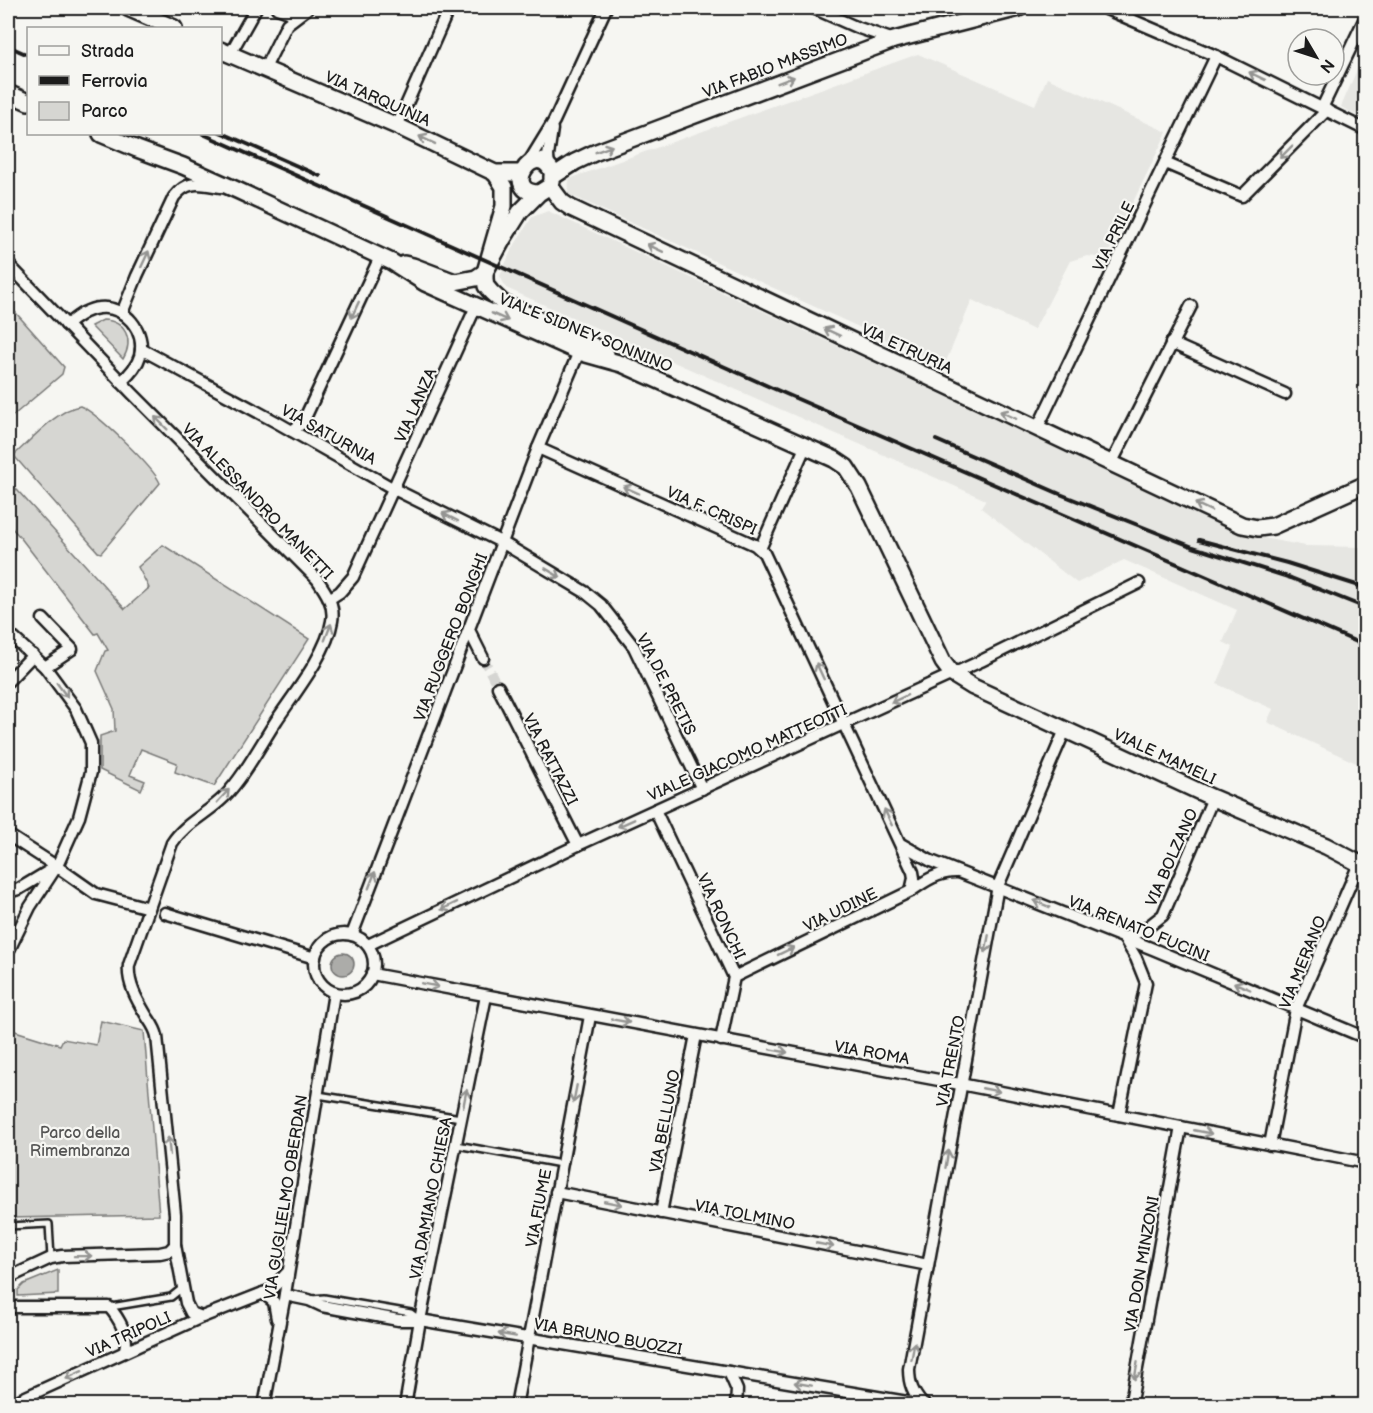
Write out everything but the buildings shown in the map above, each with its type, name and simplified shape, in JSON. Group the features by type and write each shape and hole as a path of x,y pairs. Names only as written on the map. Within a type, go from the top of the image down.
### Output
{"street":[{"path":"128,8 172,27"},
{"path":"225,52 256,8"},
{"path":"277,8 297,15"},
{"path":"265,68 286,24 308,8"},
{"path":"397,126 449,8"},
{"path":"554,121 548,156 548,181 534,193 525,188 522,183 524,169 554,121 606,8"},
{"path":"813,8 856,27 894,40"},
{"name":"VIA FABIO MASSIMO","path":"485,272 520,212 548,181 591,154 894,40 1019,8"},
{"path":"1104,8 1216,56 1365,130"},
{"path":"1165,163 1242,196 1324,109 1365,16"},
{"name":"VIA TARQUINIA","path":"225,52 397,126 495,172 524,169"},
{"name":"VIA PRILE","path":"1037,429 1216,56"},
{"path":"8,93 27,102"},
{"name":"VIALE SIDNEY SONNINO","path":"103,135 183,165 386,260 425,283 579,352 622,364 834,459 851,474 943,663 952,674"},
{"path":"524,169 531,162 541,162 548,181"},
{"path":"495,172 504,187 504,206 485,272 486,286 504,304 580,338 622,364"},
{"name":"VIA ETRURIA","path":"548,181 562,202 571,208 1242,525 1258,528 1273,526 1365,484"},
{"path":"122,313 136,276 174,197 181,188 188,184 199,183 239,191"},
{"path":"292,431 305,418 386,260 413,266 455,282 476,278 485,272"},
{"name":"VIA ALESSANDRO MANETTI","path":"8,264 121,382 317,579 329,599 333,613 332,623 321,651 256,752 225,796 178,833 172,843 129,965 129,982 156,1029 176,1214 176,1245 188,1309 194,1315 202,1317"},
{"path":"1111,464 1191,306"},
{"path":"66,325 87,311 99,308 111,308 131,320 137,328 141,349 136,366 121,382"},
{"name":"VIA LANZA","path":"329,599 340,592 353,577 473,313"},
{"path":"1171,343 1285,394"},
{"name":"VIA SATURNIA","path":"141,349 394,489 503,543"},
{"name":"VIA RUGGERO BONGHI","path":"352,935 538,448 579,352"},
{"path":"760,549 806,445"},
{"name":"VIA F. CRISPI","path":"538,448 760,549 768,559 845,724"},
{"name":"VIA DE PRETIS","path":"503,543 585,592 601,605 616,623 634,647 702,789"},
{"name":"VIALE GIACOMO MATTEOTTI","path":"368,945 578,844 952,674 1138,583"},
{"path":"43,619 72,649 45,667"},
{"path":"469,630 483,658"},
{"path":"8,633 45,667 76,709 92,742 91,772 79,817 57,866 30,907 8,952"},
{"path":"8,681 33,655"},
{"name":"VIALE MAMELI","path":"952,674 973,687 1065,730 1213,798 1326,846 1362,865"},
{"name":"VIA RATTAZZI","path":"498,687 578,844"},
{"path":"845,724 913,872 911,891"},
{"name":"VIA TRENTO","path":"924,1405 912,1389 909,1369 998,886 1065,730"},
{"name":"VIA BOLZANO","path":"1124,938 1144,930 1163,915 1213,798"},
{"name":"VIA RONCHI","path":"655,810 734,977 721,1040"},
{"path":"8,835 96,894 149,908"},
{"name":"VIA RENATO FUCINI","path":"901,844 919,855 959,872 998,886 1365,1038"},
{"name":"VIA MERANO","path":"1270,1145 1296,1009 1362,865"},
{"path":"8,892 19,889 57,866"},
{"name":"VIA UDINE","path":"734,977 911,891 937,876 948,872 959,872"},
{"path":"155,889 165,913"},
{"path":"143,924 165,913 315,958"},
{"path":"342,934 352,935 368,945 374,964 368,983 352,993 334,993 327,990 318,979 314,965 318,949 324,942 342,934"},
{"path":"1119,1115 1146,984 1136,958 1124,938"},
{"name":"VIA ROMA","path":"372,974 960,1084 1365,1163"},
{"name":"VIA GUGLIELMO OBERDAN","path":"264,1406 285,1295 334,993"},
{"name":"VIA DAMIANO CHIESA","path":"405,1406 420,1320 486,996"},
{"name":"VIA FIUME","path":"516,1406 590,1016"},
{"name":"VIA BELLUNO","path":"661,1213 696,1035"},
{"name":"VIA DON MINZONI","path":"1128,1406 1132,1396 1181,1127"},
{"name":"VIA TOLMINO","path":"556,1192 928,1264"},
{"path":"8,1278 51,1258 165,1252 176,1245"},
{"name":"VIA TRIPOLI","path":"8,1405 202,1317 263,1293 278,1285 287,1273"},
{"path":"263,1293 274,1302 278,1326"},
{"name":"VIA BRUNO BUOZZI","path":"285,1295 309,1300 322,1306 352,1307 398,1320 420,1320 924,1405"},
{"path":"8,1307 109,1307 116,1315 124,1333 127,1345 125,1351"},
{"path":"729,1372 737,1390 736,1406"}],"lane":[{"path":"317,1095 461,1118"},
{"path":"456,1144 561,1164"},
{"path":"8,1226 49,1224 51,1258"},
{"path":"109,1307 171,1297 183,1287"},
{"path":"352,1307 384,1308 411,1313 420,1320"}],"shaded area":[{"path":"1365,51 1365,120 1341,107"},
{"path":"918,54 1035,105 1047,78 1167,132 1106,258 1087,256 1070,261 1034,330 972,300 944,366 568,194 569,179"},
{"path":"548,211 1228,528 1257,537 1306,546 1365,547 1365,767 1267,722 1273,709 1217,684 1233,647 1223,642 1237,610 1124,560 1077,583 981,508 986,500 506,288 500,276 511,251 532,217"},
{"path":"343,953 351,956 354,964 351,972 343,975 335,972 332,964 335,956"}],"green space":[{"path":"8,304 64,367 62,374 8,420"},
{"path":"103,320 117,324 126,333 128,345 123,359 91,326"},
{"path":"80,406 98,418 123,441 147,465 160,483 101,553 15,457 15,454 54,419"},
{"path":"8,480 125,609 149,588 138,567 163,545 309,639 214,786 175,772 177,763 141,749 130,775 145,781 141,790 100,770 100,736 115,731 114,709 97,671 105,651 108,650 98,633 95,634 8,524"},
{"name":"Parco della Rimembranza","path":"101,1021 144,1031 159,1215 8,1218 8,1043 15,1031 60,1045 63,1039 96,1045"},
{"path":"58,1270 58,1294 18,1296 18,1290 24,1284"}],"tunnel":[{"path":"483,658 498,687"}],"railway":[{"path":"8,46 27,55"},
{"path":"222,133 320,176"},
{"path":"205,135 770,387 1366,646"},
{"path":"936,440 1060,494 1193,547 1291,578 1366,608"},
{"path":"1199,540 1287,563 1366,588"}]}
